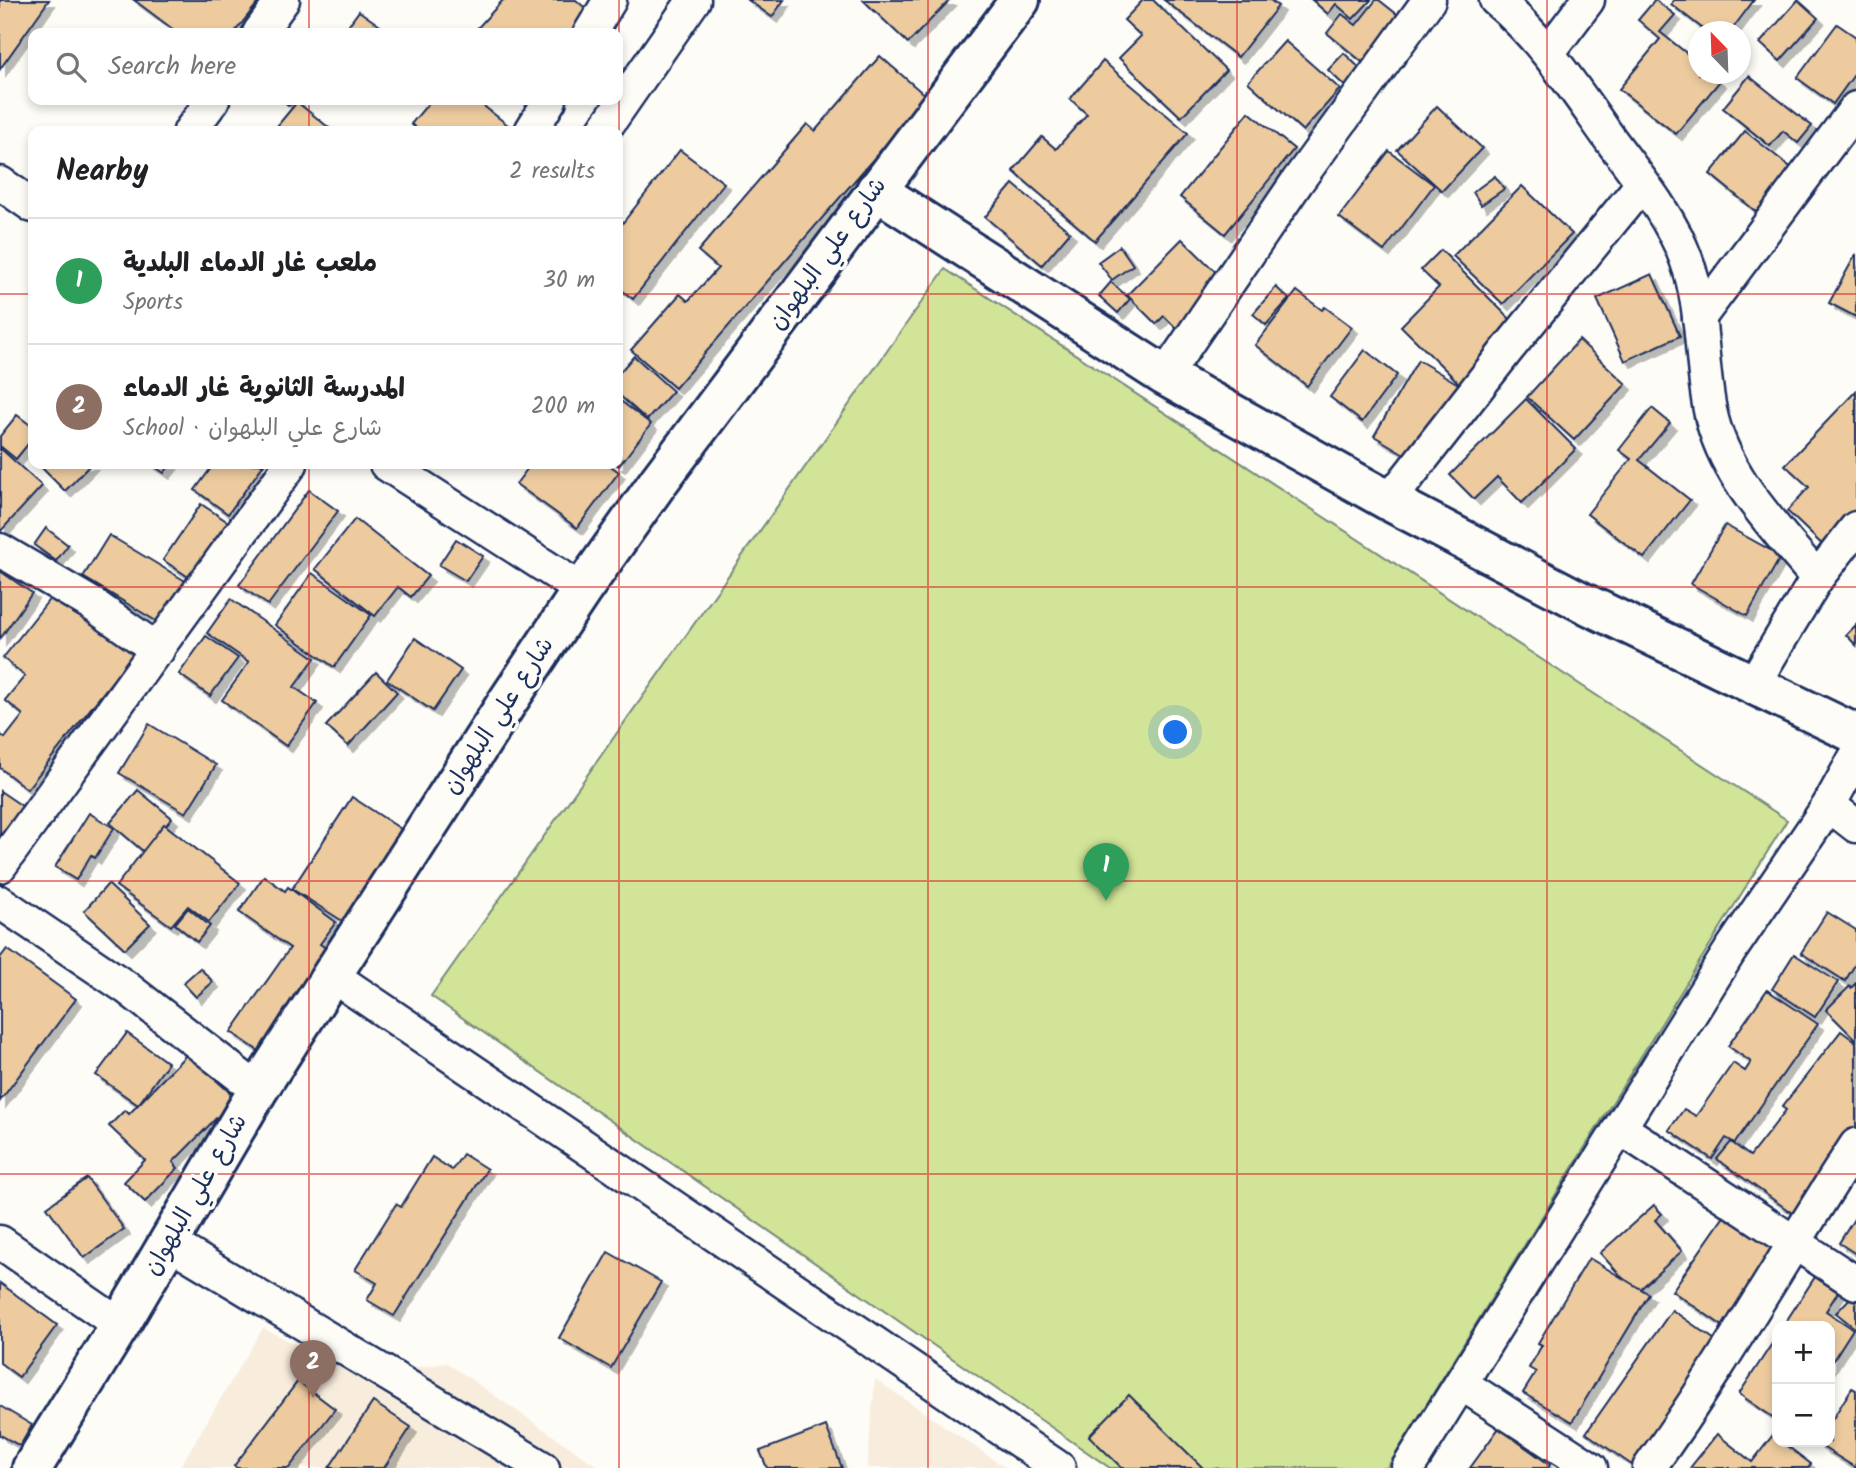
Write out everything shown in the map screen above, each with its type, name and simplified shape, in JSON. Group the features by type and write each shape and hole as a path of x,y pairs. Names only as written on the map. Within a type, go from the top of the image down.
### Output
{"street":[{"path":"263,28 283,0"},
{"path":"593,28 610,0"},
{"path":"623,102 694,0"},
{"name":"شارع علي البلهوان","path":"32,1468 120,1325 258,1090 493,724 583,590 659,481 1020,0"},
{"path":"1165,376 1297,181 1429,0"},
{"path":"1496,0 1548,53 1666,221 1686,258 1695,290 1710,413 1724,451 1732,468 1760,508 1817,578"},
{"path":"1548,53 1588,0"},
{"path":"194,126 208,105"},
{"path":"534,126 547,105"},
{"path":"606,126 621,105"},
{"path":"1699,318 1856,108"},
{"path":"0,183 28,203"},
{"path":"1389,501 1507,349 1642,184"},
{"path":"876,190 1165,376 1389,501 1582,602 1856,734"},
{"path":"0,866 287,469"},
{"path":"394,469 583,590"},
{"path":"1752,686 1817,578 1856,528"},
{"path":"0,550 92,604 158,650"},
{"path":"1408,1468 1730,951 1829,805 1856,756"},
{"path":"1829,805 1856,826"},
{"path":"0,902 127,988 258,1090"},
{"path":"333,976 1059,1468"},
{"path":"1620,1128 1856,1283"},
{"path":"1649,1468 1692,1408 1748,1321 1793,1242 1856,1145"},
{"path":"0,1242 120,1325"},
{"path":"168,1242 542,1468"},
{"path":"1462,1384 1591,1468"}],"shaded area":[{"path":"263,1328 359,1376 447,1363 600,1468 179,1468"},
{"path":"875,1379 1006,1468 867,1468"}],"green space":[{"path":"945,269 1787,820 1387,1468 1110,1468 431,996"}],"building":[{"path":"0,0 49,0 28,28 0,69"},
{"path":"134,0 260,0 238,28 171,28"},
{"path":"503,0 576,0 592,14 579,28 478,28"},
{"path":"748,0 784,0 772,17"},
{"path":"863,0 950,0 908,43"},
{"path":"1143,0 1153,0 1226,70 1181,117 1119,58 1141,36 1124,20"},
{"path":"1164,0 1270,0 1278,6 1238,57"},
{"path":"1312,0 1371,0 1353,19 1336,4 1328,14"},
{"path":"1376,0 1408,23 1371,69 1327,33 1342,14 1356,25"},
{"path":"1655,0 1675,15 1660,32 1688,54 1688,84 1718,84 1676,134 1619,89 1660,39 1638,20"},
{"path":"1674,0 1754,0 1738,21 1693,21 1671,4"},
{"path":"1798,0 1818,18 1780,61 1760,43"},
{"path":"359,11 383,28 347,28"},
{"path":"1837,24 1856,37 1856,72 1833,104 1797,78"},
{"path":"1285,41 1340,89 1303,131 1248,82"},
{"path":"1344,53 1369,77 1353,94 1328,70"},
{"path":"880,56 927,97 675,388 631,350 680,294 688,301 718,268 698,251 807,124 815,131"},
{"path":"1103,61 1188,133 1095,241 1013,171 1042,137 1056,149 1087,114 1070,99"},
{"path":"1751,78 1812,126 1798,143 1783,131 1770,146 1723,108 1742,84 1751,84"},
{"path":"295,105 301,105 327,126 277,126"},
{"path":"427,105 482,105 509,126 414,126 411,124"},
{"path":"1437,106 1482,148 1442,191 1397,150"},
{"path":"1249,112 1294,149 1225,234 1180,197"},
{"path":"1745,131 1794,170 1759,214 1710,174"},
{"path":"680,150 724,183 633,299 623,291 623,223"},
{"path":"1389,151 1434,185 1384,251 1339,217"},
{"path":"1495,176 1504,189 1481,205 1473,192"},
{"path":"1013,184 1070,232 1042,265 985,217"},
{"path":"1522,186 1572,234 1503,304 1453,256"},
{"path":"1182,239 1226,282 1178,330 1164,316 1156,324 1127,295"},
{"path":"1120,246 1133,265 1112,280 1098,262"},
{"path":"1441,250 1517,326 1460,384 1401,326 1439,287 1421,270"},
{"path":"1856,254 1856,317 1829,303"},
{"path":"1652,274 1680,336 1625,361 1597,299"},
{"path":"1111,282 1130,299 1118,313 1099,296"},
{"path":"1276,287 1289,299 1266,325 1253,314"},
{"path":"1297,291 1322,310 1325,307 1352,327 1307,386 1255,345"},
{"path":"1579,340 1626,384 1574,440 1527,397"},
{"path":"1365,350 1397,375 1362,422 1330,397"},
{"path":"634,356 673,391 647,420 623,398 623,368"},
{"path":"1418,360 1460,385 1416,461 1374,436"},
{"path":"1856,391 1856,509 1843,523 1829,551 1787,511 1809,487 1785,465"},
{"path":"1526,399 1576,449 1522,503 1497,477 1474,499 1450,475"},
{"path":"623,403 651,424 623,461"},
{"path":"1652,408 1670,423 1639,460 1690,500 1644,558 1587,514 1631,459 1619,450"},
{"path":"17,415 28,423 28,444 16,459 0,446 0,436"},
{"path":"0,448 42,486 0,532"},
{"path":"43,469 86,469 65,491"},
{"path":"210,469 260,469 228,514 195,490"},
{"path":"527,469 615,469 619,472 577,528 516,484"},
{"path":"309,490 338,511 268,605 239,585"},
{"path":"201,504 228,522 190,578 163,560"},
{"path":"355,519 428,576 411,597 398,587 375,616 315,569"},
{"path":"1725,525 1781,556 1747,616 1691,584"},
{"path":"46,528 68,545 56,561 34,545"},
{"path":"109,535 192,585 166,627 83,577"},
{"path":"456,539 483,556 466,581 439,565"},
{"path":"0,571 32,593 0,639"},
{"path":"312,573 371,615 334,667 275,625"},
{"path":"55,592 140,646 27,789 0,768 0,734 5,738 23,715 5,700 25,676 3,658"},
{"path":"231,599 315,658 294,687 317,703 286,746 222,700 249,662 207,633"},
{"path":"1856,625 1856,645 1846,635"},
{"path":"206,636 238,658 210,696 179,674"},
{"path":"415,638 461,670 433,711 387,680"},
{"path":"376,672 397,692 348,746 326,726"},
{"path":"149,724 216,765 186,813 119,773"},
{"path":"138,790 172,818 144,852 110,823"},
{"path":"0,791 25,808 0,844"},
{"path":"352,797 404,831 344,922 292,889"},
{"path":"89,813 114,828 95,858 91,855 76,880 55,867"},
{"path":"164,824 240,883 209,922 188,906 171,926 116,886"},
{"path":"264,876 285,891 288,887 336,922 320,944 334,954 263,1054 231,1032 290,948 239,912"},
{"path":"108,884 150,924 125,949 84,911"},
{"path":"188,908 210,926 197,942 175,924"},
{"path":"1827,912 1856,930 1856,963 1845,981 1801,953"},
{"path":"7,949 76,999 0,1101 0,958"},
{"path":"1794,954 1838,982 1815,1017 1772,989"},
{"path":"200,968 213,982 196,997 183,983"},
{"path":"1856,983 1856,1040 1826,1010"},
{"path":"1767,990 1818,1024 1735,1143 1726,1138 1712,1159 1669,1130 1684,1109 1696,1116 1733,1063 1745,1071 1751,1062 1728,1046"},
{"path":"1841,1031 1856,1042 1856,1131 1792,1213 1717,1159 1731,1142 1750,1156 1786,1110 1782,1107"},
{"path":"127,1033 168,1063 138,1105 96,1075"},
{"path":"187,1054 236,1098 173,1162 178,1168 145,1202 124,1182 145,1160 109,1126 125,1110 129,1114"},
{"path":"463,1154 487,1169 394,1316 367,1300 377,1283 355,1270 396,1204 401,1207 432,1157 452,1170"},
{"path":"87,1178 124,1229 84,1258 47,1207"},
{"path":"1654,1205 1662,1214 1655,1220 1682,1251 1636,1293 1600,1253"},
{"path":"1725,1215 1782,1254 1730,1331 1672,1291"},
{"path":"1856,1216 1856,1254 1839,1243"},
{"path":"608,1252 661,1282 611,1368 559,1338"},
{"path":"1589,1258 1649,1294 1572,1422 1523,1393 1536,1372 1529,1368 1542,1345 1538,1343"},
{"path":"1815,1277 1838,1292 1826,1311 1853,1329 1835,1357 1835,1321 1786,1321"},
{"path":"0,1283 57,1325 19,1377 0,1363"},
{"path":"1851,1297 1856,1301 1856,1329 1836,1313"},
{"path":"1672,1310 1728,1349 1636,1468 1586,1433"},
{"path":"1772,1344 1772,1417 1739,1394"},
{"path":"298,1381 335,1409 289,1468 234,1466"},
{"path":"1852,1388 1856,1390 1856,1468 1822,1447 1835,1447 1835,1415"},
{"path":"1129,1395 1203,1468 1122,1468 1089,1436"},
{"path":"373,1402 411,1427 384,1468 329,1468"},
{"path":"0,1406 32,1425 20,1446 0,1435"},
{"path":"826,1426 842,1468 767,1468 760,1451"},
{"path":"1499,1428 1550,1465 1548,1468 1470,1468"},
{"path":"1717,1434 1752,1462 1772,1436 1772,1447 1789,1447 1811,1464 1808,1468 1690,1468"}],"place":[{"name":"ملعب غار الدماء البلدية","path":"1106,901"},
{"name":"المدرسة الثانوية غار الدماء","path":"313,1398"}]}
